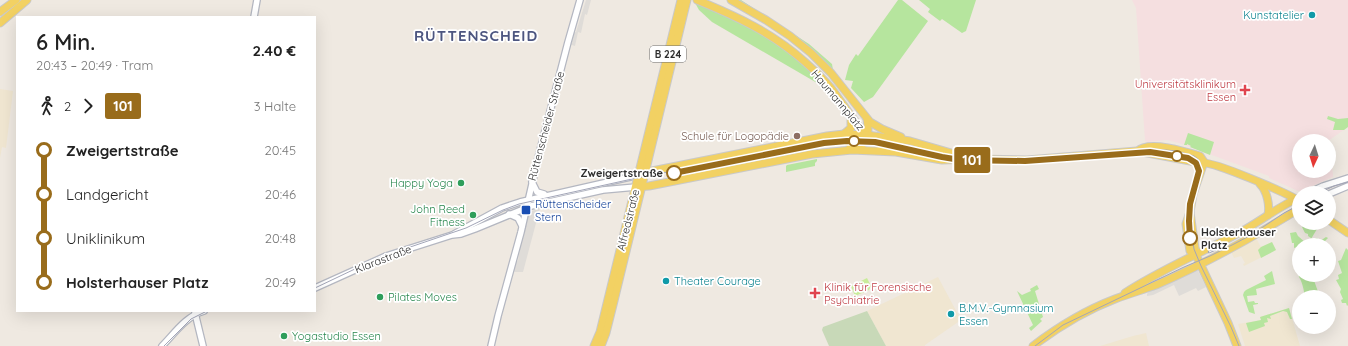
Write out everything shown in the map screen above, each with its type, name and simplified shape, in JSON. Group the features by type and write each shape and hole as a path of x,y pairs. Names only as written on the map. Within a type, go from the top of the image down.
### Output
{"main road":[{"path":"0,12 16,0"},
{"path":"0,22 27,0"},
{"path":"675,0 679,8"},
{"name":"Alfredstraße","path":"601,346 607,329 681,0"},
{"name":"Alfredstraße","path":"642,174 688,0"},
{"name":"Haumannplatz","path":"697,0 709,2 763,30 782,43 815,71 828,85 867,135 880,145 896,152"},
{"name":"Haumannplatz","path":"731,0 766,20 790,36 811,53 837,80 877,127 910,141"},
{"path":"839,150 845,147 863,144 867,135 868,126 865,114 848,111 852,123 851,128 844,134"},
{"path":"642,174 822,137 844,134 867,135 910,141 974,159"},
{"path":"639,187 839,150 896,152 942,160 1027,160 1138,152 1140,149 1150,148 1168,148 1200,156 1204,162 1292,196"},
{"path":"1204,162 1193,194 1190,212 1196,255 1228,323 1237,346"},
{"path":"1258,182 1265,190 1269,207 1268,215"},
{"name":"Alfredstraße","path":"594,346 600,332 639,187"},
{"path":"1114,300 1137,285 1247,229 1268,215 1292,202"},
{"path":"1033,346 1063,325 1114,300 1155,285 1199,264 1252,237 1292,214"},
{"path":"1336,225 1348,233"}],"street":[{"path":"254,16 257,0"},
{"name":"Rüttenscheider Straße","path":"491,346 522,226 527,200 580,0"},
{"path":"527,200 548,194 642,174"},
{"path":"1323,186 1348,178"},
{"path":"532,182 537,192 548,194"},
{"path":"1336,191 1348,186"},
{"path":"526,207 603,190 639,187"},
{"name":"Klarastraße","path":"316,288 381,258 452,235 502,208 527,200"},
{"name":"Klarastraße","path":"452,235 461,234 475,229 526,207"},
{"path":"509,214 518,218 522,226"},
{"path":"162,346 195,313"},
{"path":"195,313 203,346"}],"shaded area":[{"path":"586,0 591,0 587,15 585,14 581,33 578,32 575,46 569,44 572,33 576,32"},
{"name":"Universitätsklinikum Essen","path":"1132,0 1348,0 1348,127 1336,135 1336,134 1292,134 1292,178 1331,178 1312,186 1292,186 1292,188 1269,178 1269,176 1179,143 1167,140 1145,141 1136,8"},
{"path":"0,89 13,91 6,148 2,147 0,158"},
{"path":"539,206 540,208 523,272 515,272 513,270 514,262 518,261 519,248 528,212 535,210 534,207"},
{"path":"1256,238 1261,247 1272,242 1276,250 1244,266 1243,264 1245,263 1241,256 1234,258 1231,252"},
{"name":"Holsterhauser Platz","path":"1195,270 1198,271 1206,287 1198,291 1196,288 1179,296 1174,285 1153,295 1147,296 1150,290 1151,291"},
{"path":"938,277 961,320 925,346 886,346 867,311"},
{"path":"1289,308 1292,318 1292,334 1297,334 1300,346 1245,346 1238,324 1261,320 1260,317"},
{"path":"1146,333 1149,346 1100,346 1133,336"}],"green space":[{"path":"738,0 741,0 809,44 832,64 833,70 774,22"},
{"path":"898,0 902,0 928,21 873,97 864,102 851,88 853,81 845,80 849,65 856,54 858,56"},
{"path":"919,0 976,0 966,31 962,33 942,19 940,21 928,12 930,9"},
{"path":"694,1 741,21 790,52 826,86 824,87 712,22 699,10"},
{"path":"1328,116 1338,119 1348,118 1348,127 1344,130 1333,130 1335,122 1327,119"},
{"path":"1188,133 1214,142 1210,155 1190,147 1191,146 1187,144 1184,145"},
{"path":"817,159 815,166 786,172 787,165"},
{"path":"1304,230 1316,230 1312,238"},
{"path":"1296,232 1300,238 1292,238 1292,243 1290,233"},
{"path":"1272,242 1276,250 1261,258 1258,250"},
{"path":"1346,248 1348,250 1347,306 1346,303 1342,303 1341,300 1343,299 1340,292 1341,289 1336,280 1339,279 1338,275 1342,273 1338,261 1341,260"},
{"path":"1272,271 1275,284 1256,289 1257,295 1247,296 1248,302 1254,301 1255,303 1258,303 1253,305 1255,314 1249,312 1243,295 1244,292 1266,280 1264,276"},
{"path":"867,278 871,286 869,290 855,296 851,286"},
{"path":"1301,282 1315,282 1317,290 1304,290"},
{"path":"1037,285 1039,289 1035,291 1043,317 1040,319 1042,321 1031,331 1029,328 1033,325 1017,291 1022,295 1031,291 1030,289"},
{"path":"1289,308 1292,319 1290,319 1287,312 1283,311 1270,316 1271,319 1267,318 1268,322 1264,323 1265,326 1249,332 1246,323 1261,320 1260,317"},
{"path":"867,311 886,346 829,346 822,330 823,327"}],"tram line":[{"path":"316,288 378,258 466,228 519,204 632,179 824,141 847,139 872,140 893,143 950,157 963,158 1038,159 1154,149 1177,151 1194,156 1199,160 1202,168 1191,210 1191,228 1194,249 1239,346"},
{"name":"101","path":"674,173 824,143 844,141 875,142 960,160 1038,161 1154,152 1188,158 1194,161 1197,165 1199,171 1192,194 1189,214 1190,238"},
{"path":"1334,186 1348,182"},
{"path":"1035,346 1063,325 1234,244 1292,209"},
{"path":"164,346 191,319 205,312"}],"railway":[{"path":"1209,252 1216,249"}],"place":[{"name":"Kunstatelier","path":"1312,15"},
{"name":"Universitätsklinikum Essen","path":"1245,90"},
{"name":"Schule für Logopädie","path":"797,136"},
{"name":"Zweigertstraße","path":"674,173"},
{"name":"Happy Yoga","path":"461,183"},
{"name":"Rüttenscheider Stern","path":"526,210"},
{"name":"John Reed Fitness","path":"473,215"},
{"name":"Holsterhauser Platz","path":"1190,238"},
{"name":"Theater Courage","path":"666,281"},
{"name":"Klinik für Forensische Psychiatrie","path":"815,293"},
{"name":"Pilates Moves","path":"380,297"},
{"name":"B.M.V.-Gymnasium Essen","path":"951,314"},
{"name":"Yogastudio Essen","path":"284,336"}],"district":[{"name":"RÜTTENSCHEID","path":"476,36"}]}
